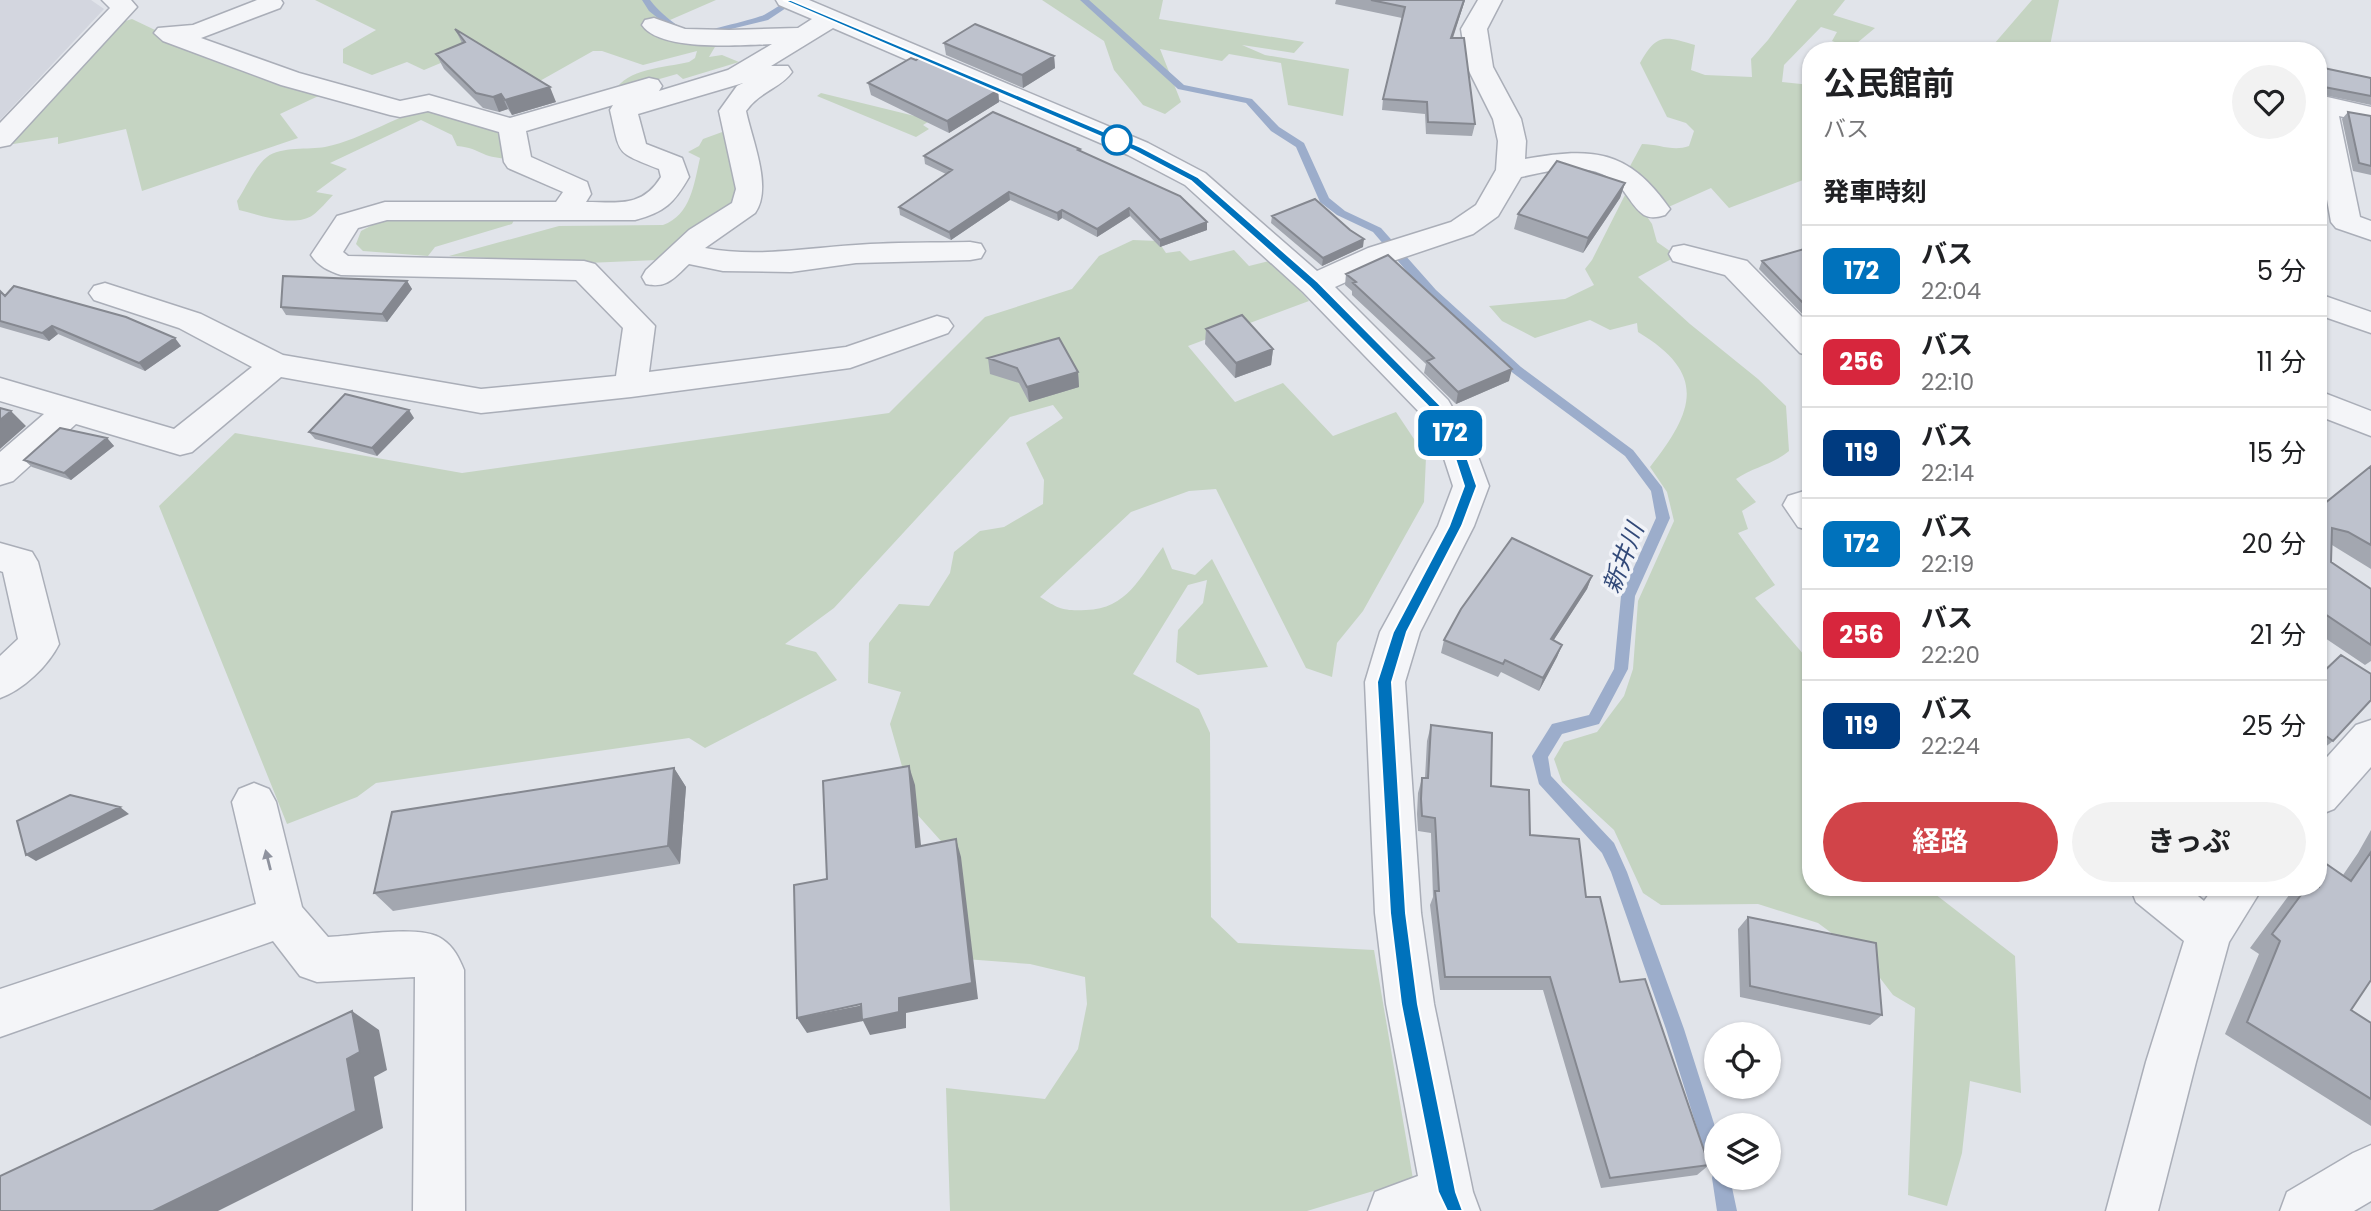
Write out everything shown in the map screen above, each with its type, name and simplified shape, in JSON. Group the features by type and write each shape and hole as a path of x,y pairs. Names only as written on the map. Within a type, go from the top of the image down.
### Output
{"street":[{"path":"788,0 828,27 1138,149 1195,179 1314,285 1436,408 1456,443 1471,486 1456,526 1400,632 1385,682 1400,926 1410,1004 1450,1202 1394,1211"},
{"path":"1314,285 1393,251 1462,228 1488,210 1510,170 1512,141 1507,119 1480,67 1474,29 1490,0"},
{"path":"0,139 120,4 172,36 290,79 400,109 429,103 509,127 677,78"},
{"path":"172,36 199,31 271,4"},
{"path":"654,25 681,36 729,38 828,27"},
{"path":"631,386 639,326 584,271 341,265 326,255 347,222 385,211 635,211 663,197 675,177 672,164 633,149 623,110 737,76 828,27"},
{"path":"657,277 700,236 745,206 750,189 732,111 746,92 828,27"},
{"path":"2327,105 2371,114"},
{"path":"2327,121 2352,224"},
{"path":"509,127 512,129 518,162 577,188 577,194 564,212"},
{"path":"1510,170 1574,160 1591,161 1624,174 1655,209"},
{"path":"682,253 723,261 791,262 856,254 970,251"},
{"path":"1684,254 1736,268 1802,336"},
{"path":"105,293 190,321 275,365 481,401 631,386 850,357 937,326"},
{"path":"2327,307 2371,323"},
{"path":"0,389 180,443 275,365"},
{"path":"2327,405 2371,424"},
{"path":"0,472 70,410"},
{"path":"0,557 19,562 39,644 0,681"},
{"path":"2327,787 2371,738"},
{"path":"254,802 282,917 317,960 425,954 441,970 439,1211"},
{"path":"2163,896 2209,933"},
{"path":"2133,1211 2171,1062 2209,933 2235,896"},
{"path":"2,1010 282,917"},
{"path":"2325,1207 2371,1171"}],"shaded area":[{"path":"0,0 91,0 104,9 0,120"}],"green space":[{"path":"315,0 716,0 670,20 664,16 650,23 719,40 709,57 722,55 739,62 683,79 677,74 614,92 628,78 647,70 689,62 695,58 697,51 643,65 602,51 593,51 538,82 474,49 424,70 407,62 372,75 343,63 343,49 376,30"},
{"path":"1042,0 1163,0 1159,19 1304,42 1294,53 1242,45 1265,55 1349,69 1343,116 1288,105 1281,63 1229,54 1222,61 1160,49 1181,102 1165,114 1143,105 1114,70 1104,41"},
{"path":"1797,0 1845,0 1833,15 1875,28 1858,42 1835,42 1832,41 1837,32 1821,27 1806,42 1802,42 1802,47 1784,65 1782,82 1802,84 1802,180 1729,208 1711,188 1664,209 1629,168 1642,144 1683,148 1689,146 1694,131 1686,123 1667,117 1640,63 1646,53 1662,39 1676,40 1695,45 1691,70 1705,75 1752,77 1751,59"},
{"path":"2032,0 2059,0 2051,42 1996,42"},
{"path":"132,19 176,40 327,92 280,114 298,138 142,191 126,129 58,144 58,137 7,145 122,22"},
{"path":"821,93 931,120 923,125 929,129 916,137 817,96"},
{"path":"437,106 506,127 510,161 457,146 452,135 421,120 330,163 347,169 316,192 333,195 316,213 305,219 277,219 239,210 237,201 267,157 287,150 340,143 409,114"},
{"path":"725,131 739,196 726,215 680,237 657,260 587,263 449,256 559,226 663,225 680,214 690,198 700,158 688,152 699,146 703,139"},
{"path":"1628,189 1652,224 1657,242 1677,256 1638,277 1786,406 1789,451 1736,479 1756,502 1742,511 1748,529 1738,533 1775,585 1755,598 1802,653 1802,896 1938,896 2015,956 2021,1093 1970,1081 1962,1153 1947,1206 1908,1195 1915,1008 1893,995 1864,957 1818,923 1758,904 1661,905 1643,893 1614,830 1562,782 1554,759 1564,742 1597,732 1624,696 1633,669 1638,601 1674,521 1667,492 1650,467 1677,428 1687,394 1684,378 1676,363 1638,332 1637,323 1610,330 1590,320 1535,338 1502,321 1489,306 1565,299 1594,285 1585,269"},
{"path":"515,218 512,224 435,247 428,256 363,251 356,244 361,231 382,220"},
{"path":"1133,240 1158,241 1166,253 1180,251 1190,261 1234,250 1249,266 1273,260 1309,301 1188,346 1235,402 1283,383 1333,436 1396,412 1426,457 1424,502 1363,611 1337,643 1332,677 1306,668 1216,489 1189,491 1131,512 1040,597 1066,609 1100,608 1122,598 1163,547 1172,569 1195,575 1212,559 1268,667 1198,675 1176,662 1178,630 1203,603 1207,580 1188,585 1133,674 1199,709 1210,733 1211,917 1238,943 1374,950 1413,1179 1307,1211 950,1211 946,1088 1045,1099 1078,1049 1087,1004 1085,977 1030,964 965,959 958,860 915,812 890,724 901,692 868,683 869,643 899,604 929,606 950,573 954,552 980,531 1004,527 1043,504 1044,480 1026,443 1063,418 1053,405 1010,417 834,608 785,644 816,652 837,680 705,748 689,738 376,783 357,797 287,824 159,506 235,433 462,473 889,413 985,317 1072,289 1099,256"}],"building":[{"path":"1371,0 1464,0 1451,38 1464,38 1475,124 1428,122 1427,102 1383,99 1405,7"},
{"path":"975,24 1054,56 1022,75 944,43"},
{"path":"455,29 550,87 505,100 501,94 493,97 476,93 436,54 465,42"},
{"path":"920,57 998,90 947,121 868,83 911,58 916,60"},
{"path":"2327,69 2371,78 2371,96 2327,88"},
{"path":"993,112 1180,196 1207,222 1160,240 1129,208 1097,229 1062,210 1057,213 1009,192 949,232 899,207 952,170 924,156"},
{"path":"2348,112 2371,116 2371,166 2359,163"},
{"path":"1557,161 1625,183 1588,238 1518,214"},
{"path":"1315,199 1364,239 1323,258 1272,216"},
{"path":"1802,250 1802,302 1762,261"},
{"path":"1388,255 1512,369 1458,392 1427,361 1434,358 1346,274"},
{"path":"283,276 407,281 382,314 281,307"},
{"path":"14,286 126,317 175,338 139,363 52,326 42,333 0,321 0,291 5,296"},
{"path":"1242,315 1273,349 1236,363 1206,329"},
{"path":"1059,338 1078,372 1027,387 1017,368 988,358"},
{"path":"345,394 409,410 372,448 309,432"},
{"path":"0,408 11,411 0,420"},
{"path":"60,428 107,438 64,473 24,460"},
{"path":"2371,466 2371,545 2348,532 2332,528 2331,562 2371,589 2371,645 2327,615 2327,502"},
{"path":"1512,538 1592,576 1551,639 1562,645 1543,678 1505,660 1503,664 1444,640 1461,609"},
{"path":"2341,655 2371,674 2371,700 2333,741 2327,737 2327,668"},
{"path":"1431,725 1492,733 1491,786 1529,790 1530,835 1579,839 1586,897 1600,897 1620,982 1645,979 1704,1150 1704,1166 1610,1178 1550,977 1445,977 1435,891 1439,891 1435,818 1422,816 1422,778 1428,778"},
{"path":"909,766 916,847 956,839 972,983 899,998 899,1012 862,1020 861,1004 797,1018 794,885 827,879 823,781"},
{"path":"674,768 668,846 374,893 392,812"},
{"path":"70,795 120,807 26,855 17,821"},
{"path":"2371,852 2371,980 2351,1010 2371,1023 2371,1099 2247,1022 2280,941 2272,934 2300,896 2327,896 2327,864 2351,881"},
{"path":"1748,917 1876,943 1882,1015 1750,986"},
{"path":"352,1011 360,1052 347,1059 356,1111 153,1211 0,1211 0,1176"}],"waterway":[{"name":"新井川","path":"646,0 652,9 672,25 694,35 765,18 794,0"},
{"name":"新井川","path":"1084,0 1181,87 1249,101 1275,129 1300,145 1324,200 1341,213 1377,230 1432,293 1517,370 1629,453 1657,490 1663,518 1628,596 1621,669 1594,720 1557,729 1540,756 1544,779 1608,848 1619,872 1675,1029 1704,1122"},
{"name":"新井川","path":"1723,1190 1727,1211"}],"bus line":[{"name":"172","path":"788,0 1138,149 1195,179 1314,285 1436,408 1456,443 1471,486 1456,526 1400,632 1385,682 1398,913 1410,1004 1447,1192 1454,1211"}]}
